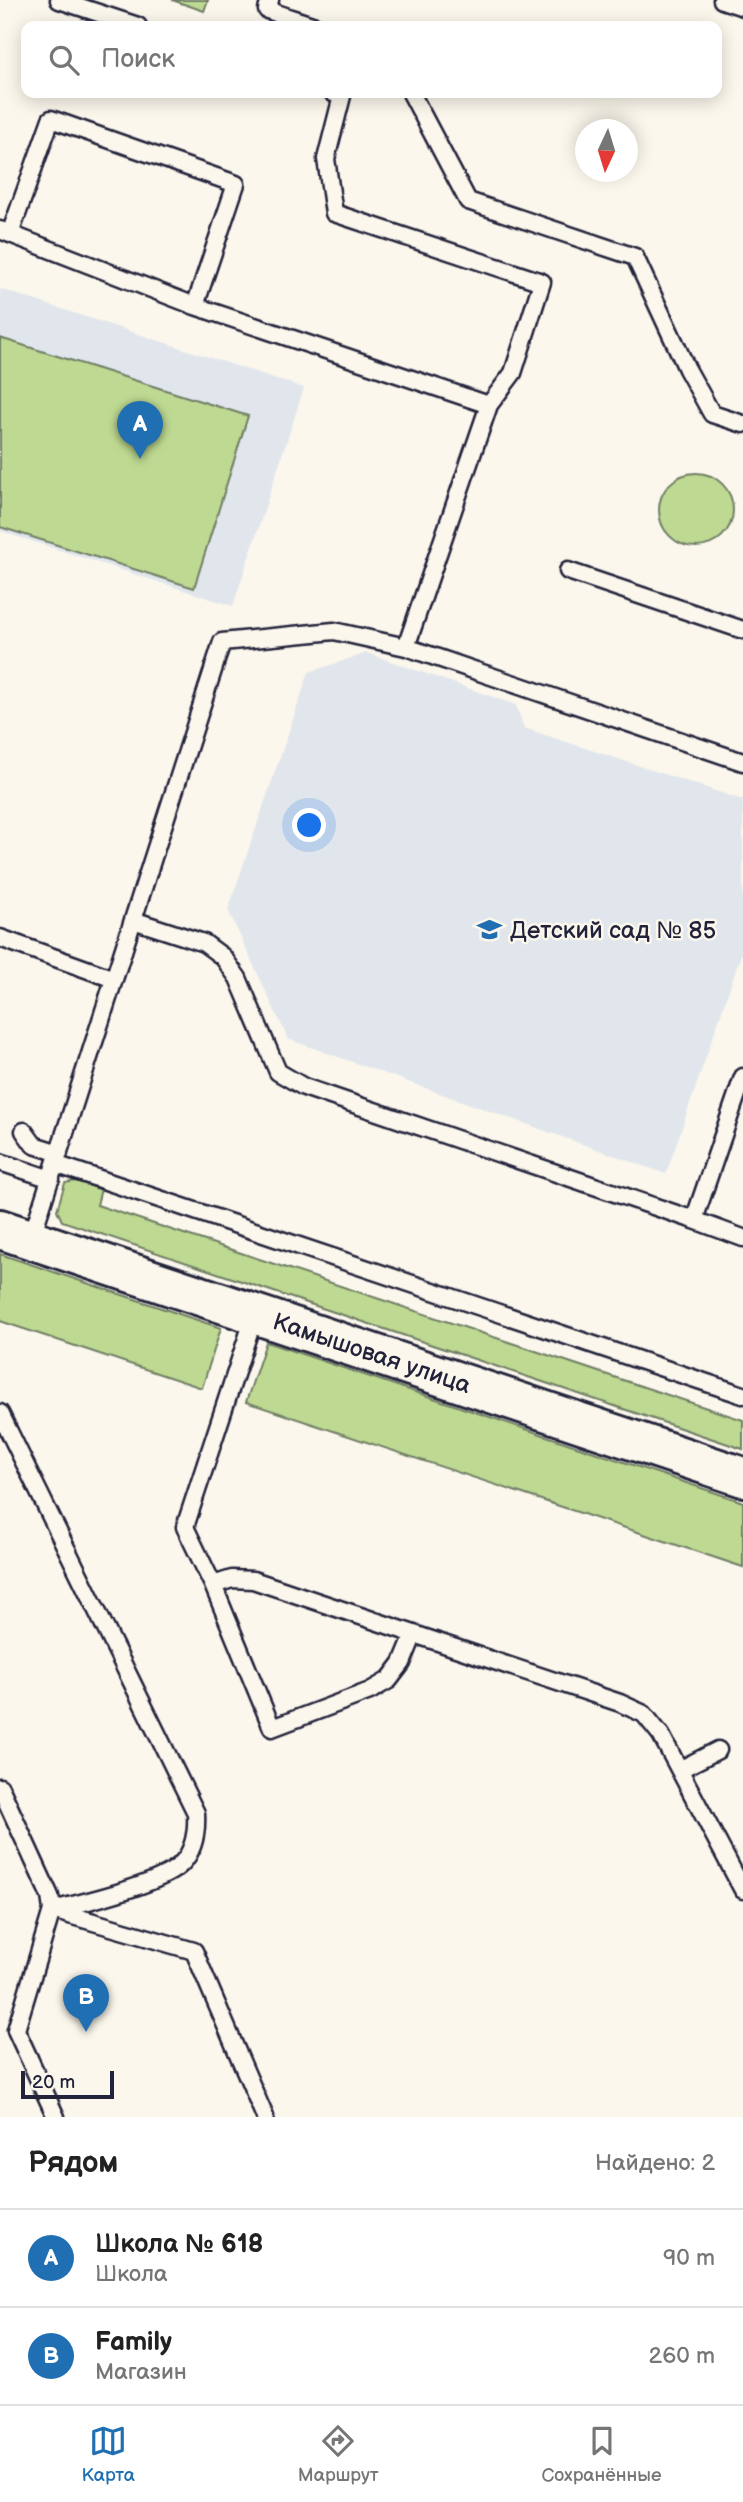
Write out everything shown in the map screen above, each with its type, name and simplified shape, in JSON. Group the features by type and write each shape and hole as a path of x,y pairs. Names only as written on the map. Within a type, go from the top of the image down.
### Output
{"street":[{"name":"Камышовая улица","path":"15,1234 743,1477"}],"lane":[{"path":"59,0 123,21"},
{"path":"722,0 743,7"},
{"path":"268,5 304,21"},
{"path":"341,98 326,159 334,214 542,282 513,373 489,405 406,646"},
{"path":"414,98 468,201 635,257 687,369 712,414 743,424"},
{"path":"195,306 236,184 51,119 5,232 195,306 489,405"},
{"path":"568,571 743,630"},
{"path":"15,1234 55,1166 222,642 334,631 406,646 743,762"},
{"path":"133,920 204,943 223,957 238,978 278,1072 304,1087 743,1238"},
{"path":"0,938 114,979"},
{"path":"694,1220 743,1077"},
{"path":"24,1131 55,1166"},
{"path":"0,1162 55,1166 743,1395"},
{"path":"256,1314 185,1527 213,1585 272,1728 370,1691 389,1680 402,1663 414,1634"},
{"path":"1,1417 196,1813 197,1831 191,1851 181,1865 157,1878 52,1910"},
{"path":"213,1585 233,1579 253,1580 620,1703 644,1714 661,1735 681,1769 743,1890"},
{"path":"681,1769 718,1750"},
{"path":"0,1787 50,1896 52,1910 16,2030 56,2117"},
{"path":"52,1910 194,1951 265,2117"}],"shaded area":[{"path":"0,289 304,388 233,606 0,531"},
{"name":"Детский сад № 85","path":"367,653 516,705 524,728 743,800 743,949 666,1174 288,1039 228,910 309,672"}],"green space":[{"path":"172,0 208,0 204,11"},
{"path":"0,338 248,416 194,588 0,527"},
{"path":"696,473 710,476 722,484 730,496 733,510 730,524 722,536 710,544 696,547 682,544 670,536 662,524 659,510 662,496 670,484 682,476"},
{"path":"76,1181 101,1189 97,1205 743,1420 743,1449 62,1221 57,1210 65,1183"},
{"path":"0,1254 221,1328 202,1388 0,1321"},
{"path":"266,1342 743,1502 743,1567 246,1402"}],"place":[{"name":"Школа № 618","path":"140,459"},
{"name":"Детский сад № 85","path":"490,930"},
{"name":"Family","path":"86,2032"}]}
